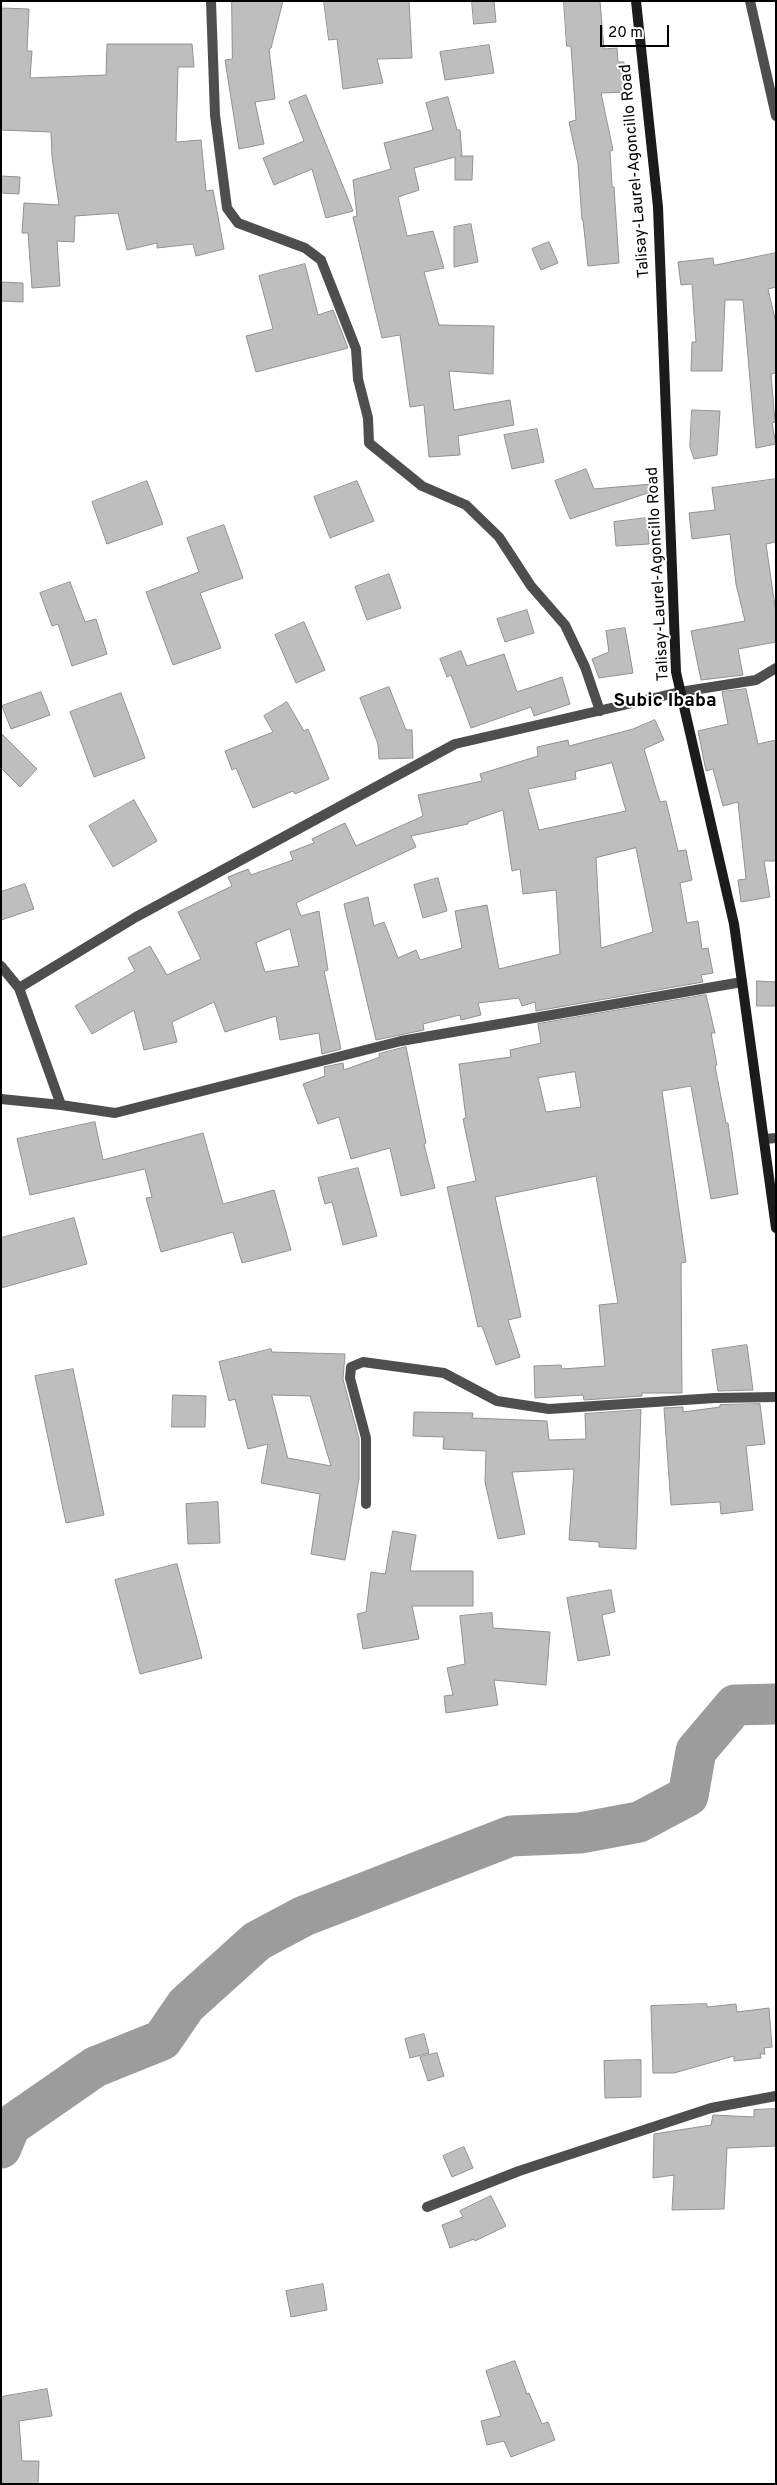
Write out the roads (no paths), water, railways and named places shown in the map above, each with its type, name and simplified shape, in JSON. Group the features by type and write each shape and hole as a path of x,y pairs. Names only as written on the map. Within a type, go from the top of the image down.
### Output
{"main road":[{"name":"Talisay-Laurel-Agoncillo Road","path":"636,1 658,207 676,672 734,924 776,1228"}],"street":[{"path":"211,1 216,116 227,208 238,223 305,248 321,260 356,349 358,379 368,418 369,443 422,486 466,505 499,537 530,586 565,625 585,667 600,711"},
{"path":"750,1 776,116"},
{"path":"19,988 136,917 455,744 680,692 756,680 776,668"},
{"path":"1,966 19,988 61,1105"},
{"path":"1,1099 116,1113 401,1041 742,982"},
{"path":"764,1140 776,1138"},
{"path":"366,1504 366,1438 350,1378 352,1368 363,1362 444,1373 497,1401 549,1409 715,1398 776,1397"},
{"path":"426,2207 519,2171 710,2108 776,2096"}],"waterway":[{"path":"1,2148 10,2126 95,2067 162,2040 186,2005 257,1941 304,1916 511,1836 580,1833 639,1822 688,1796 696,1751 735,1705 776,1704"}],"district":[{"name":"Subic Ibaba","path":"665,702"}]}
